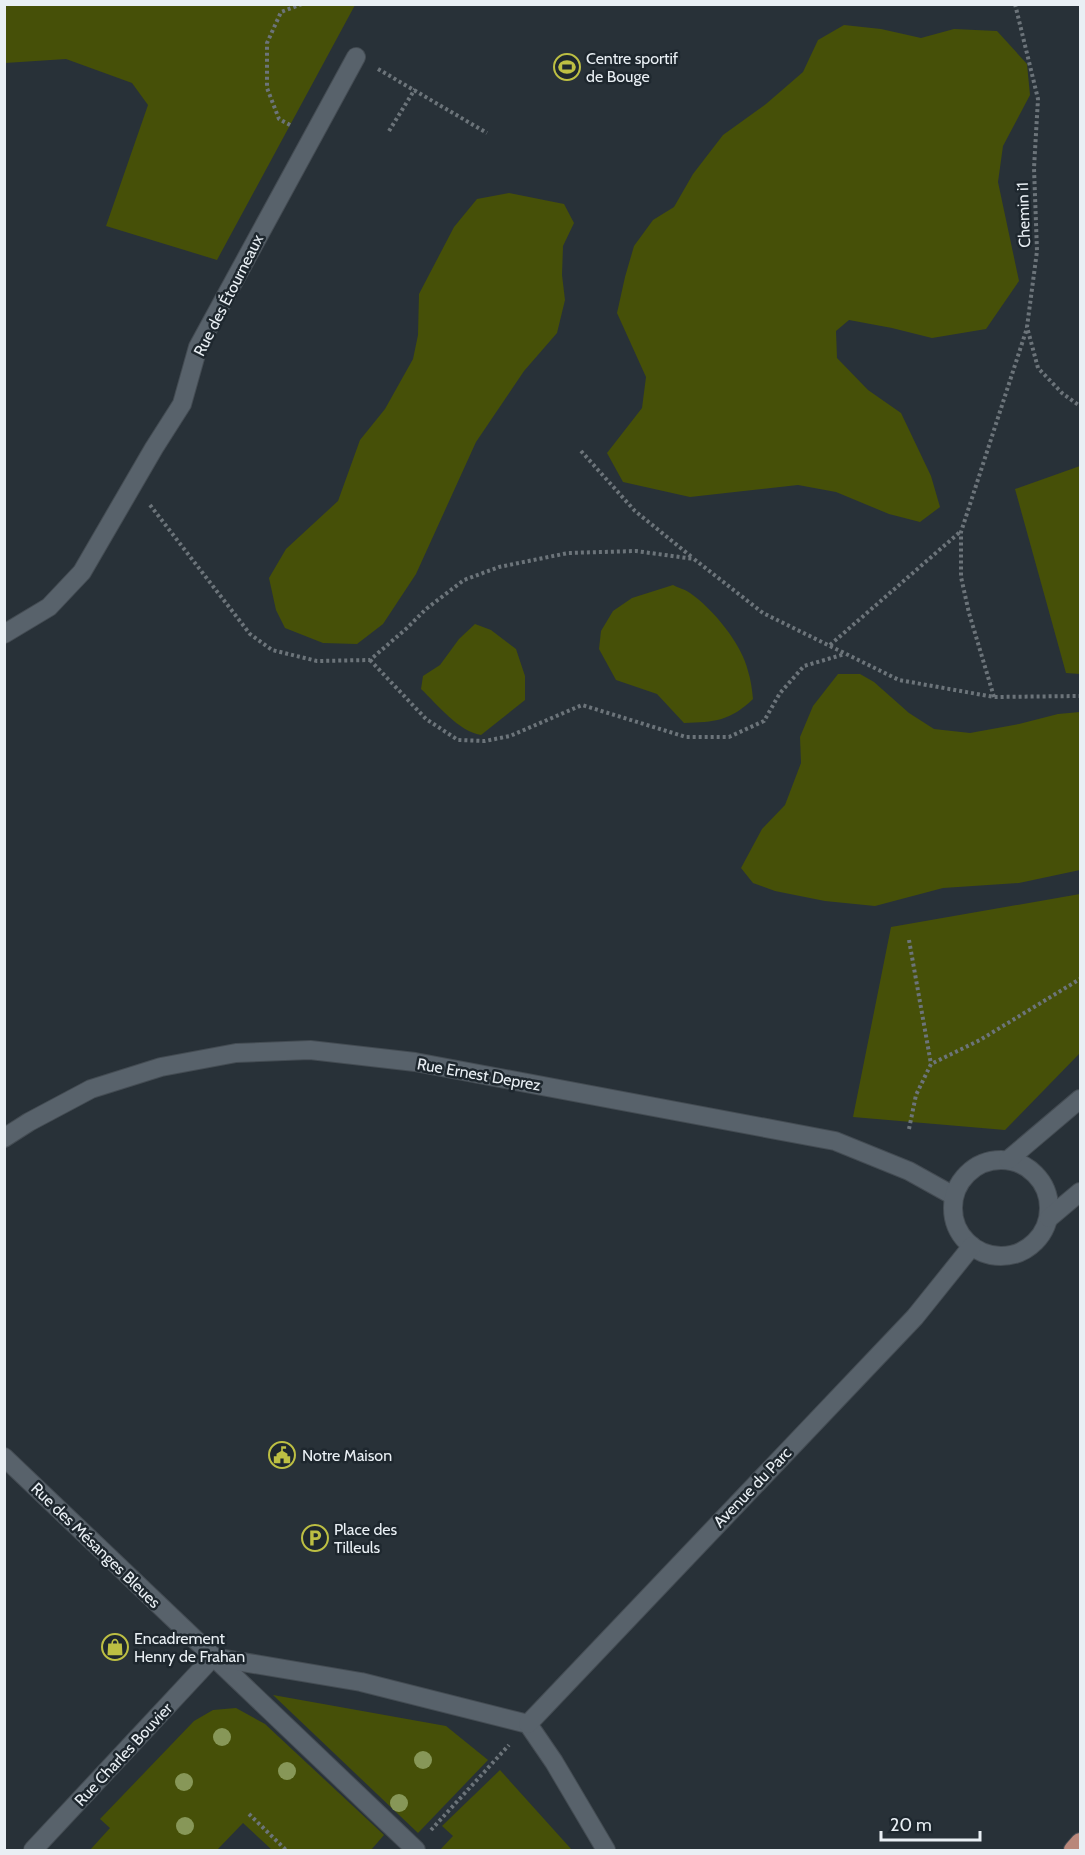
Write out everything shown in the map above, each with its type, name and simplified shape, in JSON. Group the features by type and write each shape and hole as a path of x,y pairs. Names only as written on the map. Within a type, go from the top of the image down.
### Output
{"main road":[{"path":"1073,1851 1080,1842"}],"street":[{"name":"Rue des Étourneaux","path":"4,634 49,607 82,572 182,404 198,347 356,57"},
{"name":"Rue Ernest Deprez","path":"4,1138 28,1122 91,1089 161,1067 236,1053 310,1050 415,1062 835,1141 909,1171 954,1196"},
{"path":"1008,1160 1080,1099"},
{"path":"1049,1218 1049,1203 1045,1187 1036,1174 1023,1164 1008,1160 993,1160 980,1164 960,1183 954,1196 952,1210 961,1235 972,1246 986,1254 1002,1256 1018,1253 1032,1245 1042,1233 1049,1218 1080,1192"},
{"name":"Avenue du Parc","path":"528,1724 915,1317 972,1246"},
{"name":"Rue des Mésanges Bleues","path":"4,1457 408,1847"},
{"path":"213,1657 361,1682 528,1724 554,1762 606,1851"},
{"name":"Rue Charles Bouvier","path":"33,1851 213,1657"}],"path":[{"path":"302,4 281,12 267,43 267,88 279,119 312,137"},
{"name":"Chemin i1","path":"1015,4 1038,99 1034,168 1037,251 1027,327 1038,368 1062,393 1080,406"},
{"path":"356,57 415,89 487,133"},
{"path":"389,131 415,89"},
{"path":"994,697 969,613 961,577 961,532 1027,327"},
{"path":"581,451 636,511 694,560 763,613 846,654 899,680 994,697 1080,696"},
{"path":"133,483 250,634 272,650 317,661 370,660 426,609 464,580 499,567 568,553 636,551 694,560"},
{"path":"829,645 961,532"},
{"path":"370,660 426,719 458,740 485,741 510,736 582,705 686,737 729,737 764,721 780,693 804,666 846,654"},
{"path":"909,940 931,1064 916,1095 909,1129"},
{"path":"931,1064 980,1040 1080,979"},
{"path":"408,1847 528,1724"},
{"path":"249,1814 286,1851"}],"green space":[{"path":"5,4 355,5 217,260 106,226 148,105 132,83 66,59 5,63"},
{"path":"844,25 881,29 921,38 954,29 997,31 1027,64 1030,95 1003,146 998,182 1019,281 986,329 932,338 849,320 836,331 837,358 868,390 901,413 931,476 940,507 920,522 889,514 836,492 798,485 690,497 623,482 607,453 642,408 646,377 617,313 634,246 653,220 674,207 693,174 723,135 766,104 803,72 818,40"},
{"path":"509,193 564,204 574,223 563,246 562,275 565,300 557,333 524,371 476,442 416,574 383,624 357,644 323,643 285,628 276,610 269,578 286,549 338,501 360,440 385,409 413,359 418,335 419,294 454,227 477,199"},
{"path":"1080,466 1080,674 1066,673 1015,489"},
{"path":"673,585 688,592 708,608 733,639 745,661 753,699 737,712 722,719 684,723 657,694 616,680 599,649 601,631 613,611 632,598"},
{"path":"475,624 491,630 516,649 525,676 525,700 481,735 456,723 421,689 423,676 440,665 459,639"},
{"path":"838,674 860,674 874,682 909,713 934,729 970,733 1058,714 1080,712 1080,870 1019,883 943,888 875,906 825,901 775,891 753,883 741,868 762,829 785,805 801,763 800,737 813,706"},
{"path":"1080,894 1080,1053 1005,1130 853,1117 891,927"},
{"path":"273,1695 446,1726 488,1760 418,1833"},
{"path":"236,1708 265,1724 384,1835 371,1850 272,1850 243,1823 217,1850 90,1850 110,1828 100,1819 194,1721 213,1710"},
{"path":"500,1770 572,1850 440,1850 453,1836 442,1826"}],"place":[{"name":"Centre sportif de Bouge","path":"567,67"},
{"name":"Notre Maison","path":"282,1455"},
{"name":"Place des Tilleuls","path":"315,1538"},
{"name":"Encadrement Henry de Frahan","path":"115,1647"}]}
